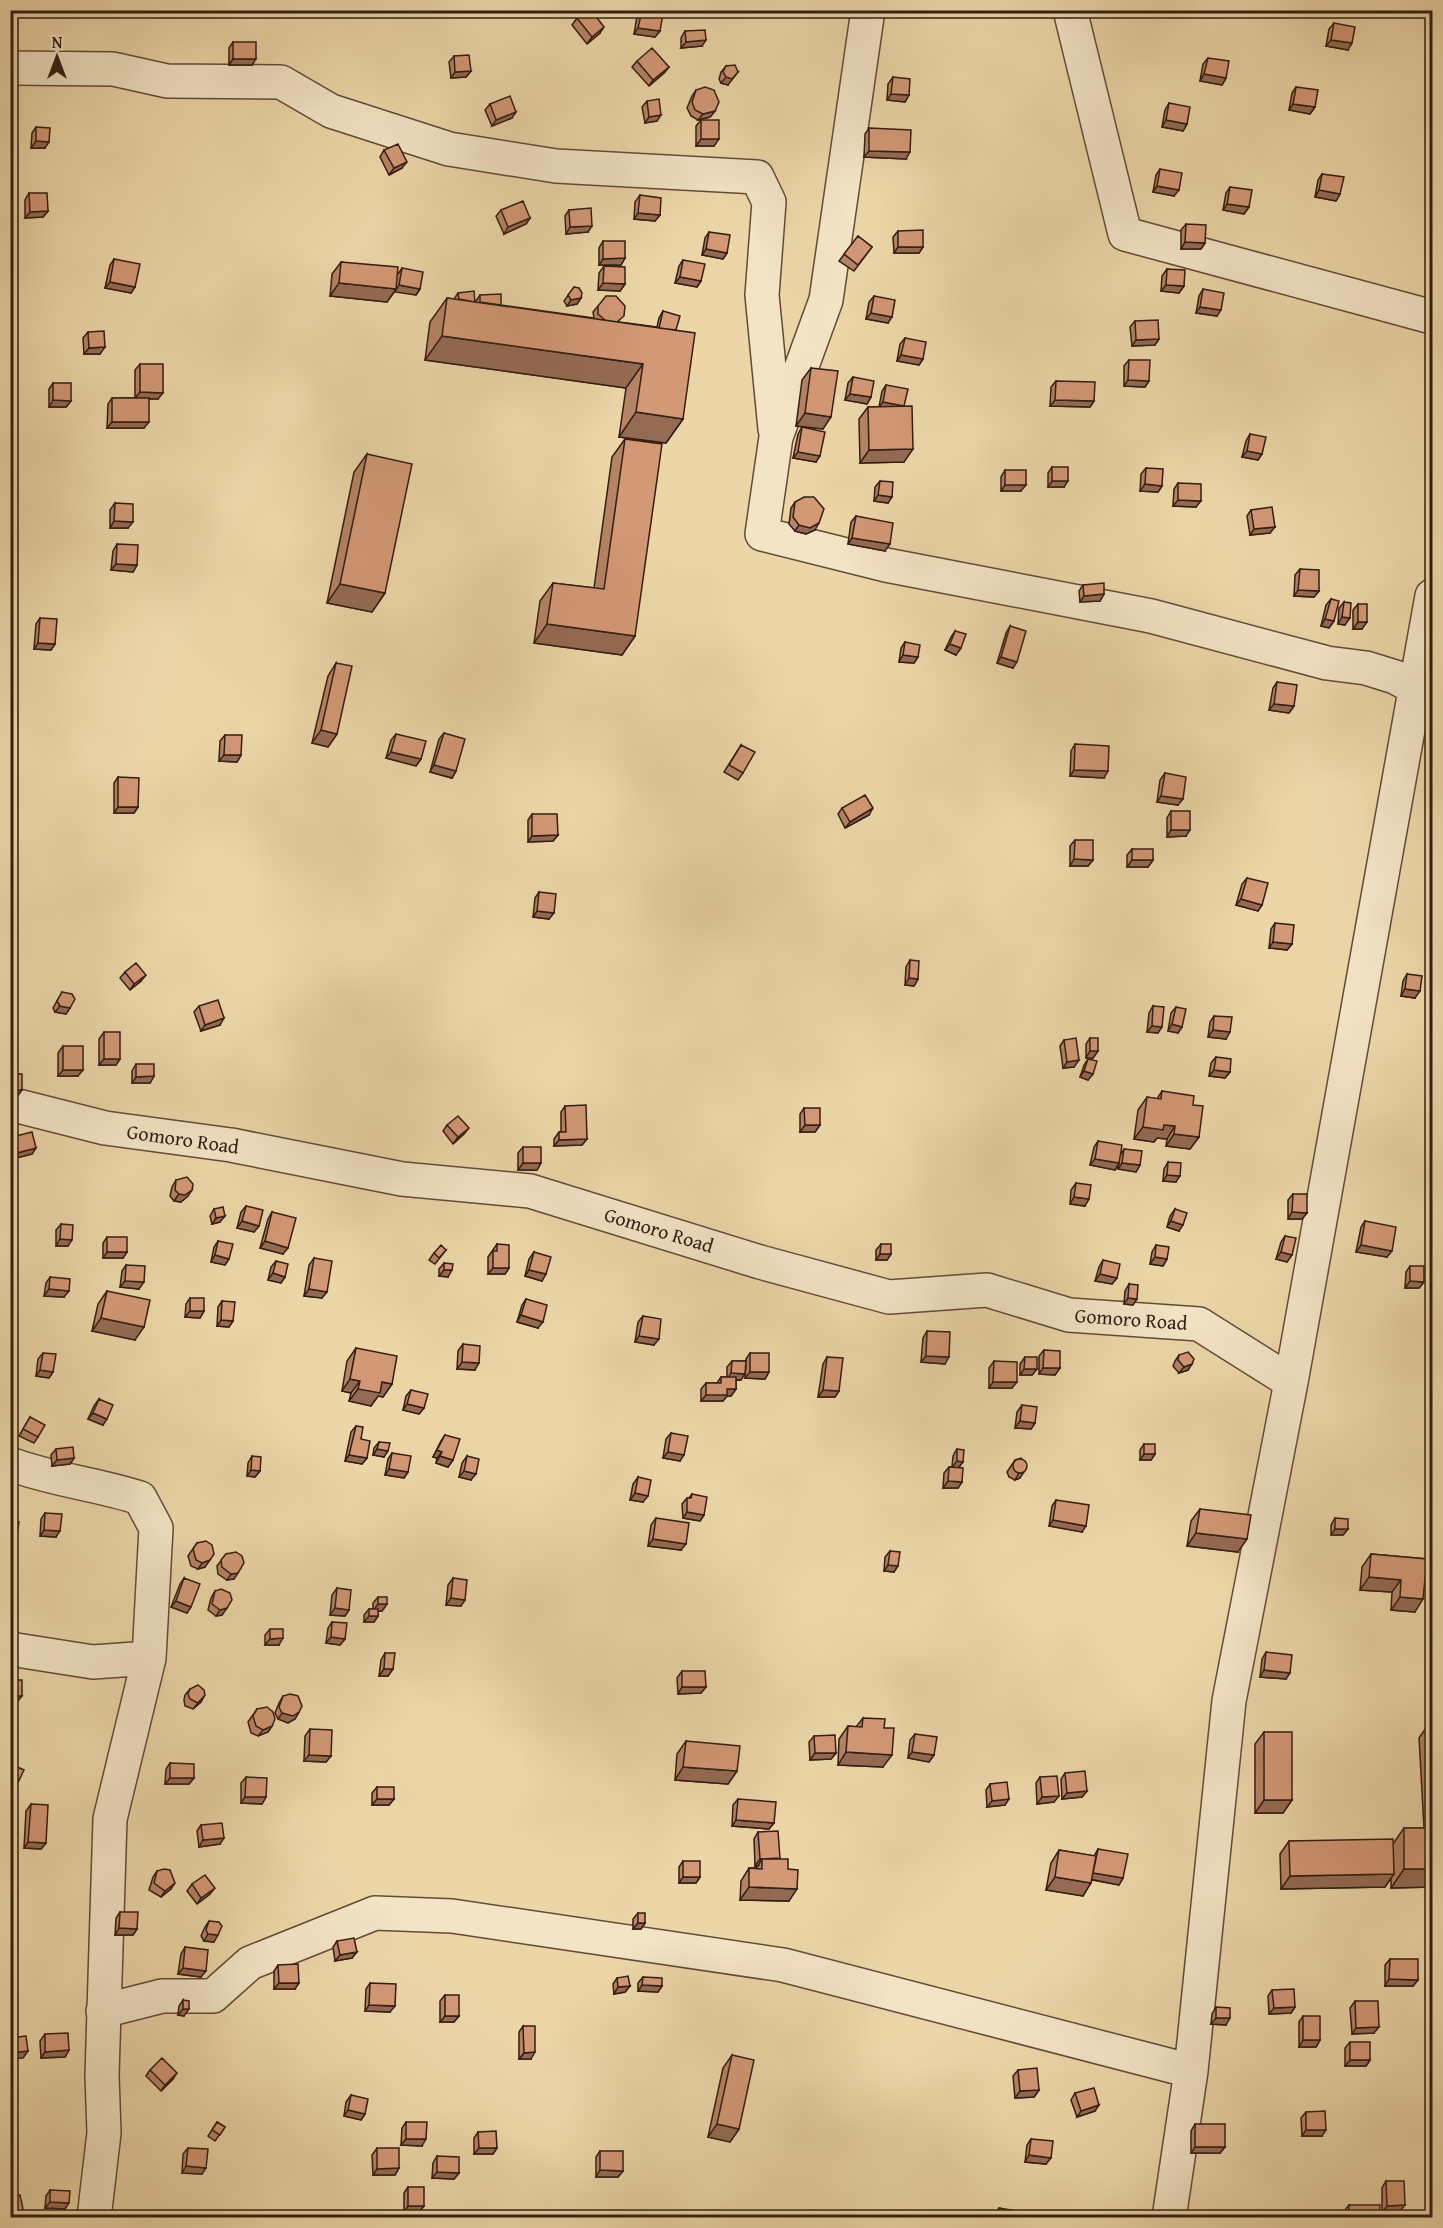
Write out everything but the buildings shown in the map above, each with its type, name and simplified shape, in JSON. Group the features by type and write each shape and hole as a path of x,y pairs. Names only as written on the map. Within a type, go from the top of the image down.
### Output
{"street":[{"path":"868,10 826,300 776,437 762,534 886,565 1151,616 1327,663 1366,668 1395,677 1415,688"},
{"path":"1070,10 1125,234 1432,316"},
{"path":"10,68 113,69 167,81 281,82 331,111 449,149 556,166 757,177 769,202 762,294 776,437"},
{"path":"1170,2217 1191,2071 1229,1701 1291,1382 1432,596"},
{"name":"Gomoro Road","path":"10,1104 105,1128 231,1145 402,1179 530,1191 760,1262 888,1297 987,1290 1069,1315 1199,1324 1291,1382"},
{"path":"10,1464 62,1481 101,1486 140,1498 156,1528 149,1658 110,1819 103,2011 104,2133 94,2217"},
{"path":"10,1649 93,1662 149,1658"},
{"path":"103,2011 162,1996 213,1996 250,1963 375,1913 452,1916 783,1965 1191,2071"}]}
